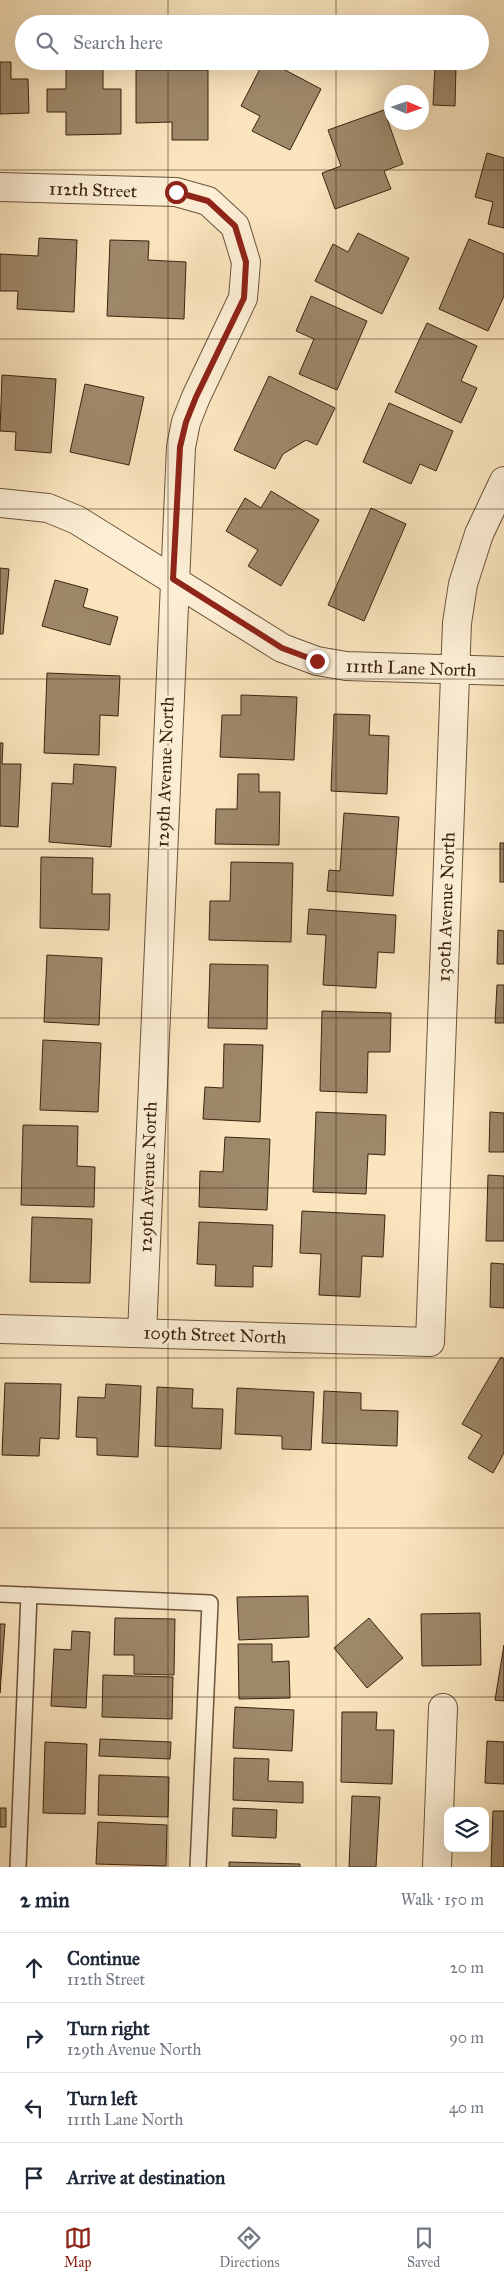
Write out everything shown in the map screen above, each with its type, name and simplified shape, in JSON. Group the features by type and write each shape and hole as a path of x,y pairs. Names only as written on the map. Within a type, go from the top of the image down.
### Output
{"street":[{"name":"112th Street","path":"0,187 176,192 208,201 235,226"},
{"name":"129th Avenue North","path":"142,1333 180,447 186,422 196,397 244,298 246,262 235,226"},
{"name":"130th Avenue North","path":"430,1342 454,670 463,584 479,534 504,481"},
{"name":"111th Lane North","path":"0,503 48,508 77,520 282,648 317,661 346,666 504,671"},
{"name":"109th Street North","path":"0,1329 430,1342"},
{"path":"437,1867 443,1708"}],"lane":[{"path":"0,1594 210,1603 198,1867"},
{"path":"18,1867 29,1595"}],"building":[{"path":"0,62 11,62 11,79 28,79 29,113 0,114"},
{"path":"66,70 103,70 103,89 121,89 121,134 66,135 66,112 47,112 47,89 66,89"},
{"path":"136,70 208,70 208,140 172,140 172,122 136,123"},
{"path":"259,70 285,70 321,89 290,150 252,131 260,116 241,106"},
{"path":"435,70 456,70 455,106 433,105"},
{"path":"384,110 384,130 391,130 403,164 384,171 391,189 335,209 322,173 341,166 328,130"},
{"path":"487,153 504,158 504,228 488,224 493,202 475,197"},
{"path":"358,233 409,258 382,314 315,281 333,244 348,252"},
{"path":"39,238 77,240 74,312 17,309 18,291 0,291 0,254 38,256"},
{"path":"469,239 504,254 504,296 488,331 439,309"},
{"path":"110,240 149,241 148,260 186,262 184,319 107,316"},
{"path":"311,296 367,321 337,390 299,374 314,339 296,331"},
{"path":"427,323 477,346 461,381 477,388 461,423 395,392"},
{"path":"2,375 56,379 51,453 15,450 16,432 0,431"},
{"path":"269,376 335,408 317,445 306,440 283,454 275,469 234,450"},
{"path":"85,384 144,397 129,465 70,452"},
{"path":"389,403 453,431 436,471 420,464 411,484 363,462"},
{"path":"271,491 319,520 281,586 248,566 258,550 226,531 245,498 261,508"},
{"path":"371,508 406,524 364,621 328,605"},
{"path":"0,568 9,569 3,634 0,634"},
{"path":"55,580 88,589 83,607 118,617 110,645 42,626"},
{"path":"47,673 120,676 118,716 100,715 99,755 44,753"},
{"path":"241,695 297,697 294,760 220,757 222,715 241,715"},
{"path":"334,714 370,715 369,735 389,736 387,794 331,791"},
{"path":"0,743 3,743 2,764 21,764 18,827 0,826"},
{"path":"74,764 116,767 111,847 49,842 52,783 73,784"},
{"path":"238,774 259,774 259,792 280,792 279,845 215,844 216,809 237,809"},
{"path":"344,813 399,817 393,896 327,891 329,870 340,871"},
{"path":"500,843 504,843 504,882 500,882"},
{"path":"41,857 93,858 92,894 110,894 109,930 40,928"},
{"path":"231,862 293,863 291,942 209,940 210,901 230,901"},
{"path":"309,909 396,915 394,953 378,952 376,988 323,985 326,935 307,934"},
{"path":"498,930 504,931 504,964 497,964"},
{"path":"47,955 102,958 99,1025 44,1022"},
{"path":"210,964 268,965 267,1029 208,1028"},
{"path":"497,985 504,985 504,1023 495,1023"},
{"path":"322,1011 391,1013 390,1052 368,1052 367,1093 320,1091"},
{"path":"43,1040 101,1043 98,1112 40,1110"},
{"path":"224,1044 263,1045 260,1122 203,1119 205,1087 223,1088"},
{"path":"316,1112 386,1115 385,1155 368,1154 366,1194 313,1192"},
{"path":"490,1112 504,1113 504,1152 489,1152"},
{"path":"23,1125 78,1126 77,1166 95,1167 94,1207 21,1205"},
{"path":"225,1137 270,1139 267,1210 199,1207 200,1171 223,1172"},
{"path":"488,1175 504,1176 504,1241 486,1241"},
{"path":"302,1211 385,1215 383,1257 362,1256 360,1297 319,1295 321,1254 300,1253"},
{"path":"32,1217 92,1219 90,1283 30,1282"},
{"path":"199,1222 273,1225 272,1267 253,1266 253,1287 215,1286 216,1265 197,1264"},
{"path":"491,1263 504,1264 504,1308 490,1307"},
{"path":"501,1357 504,1359 504,1453 493,1473 468,1458 482,1435 462,1424"},
{"path":"5,1383 61,1384 59,1439 40,1438 39,1456 2,1455"},
{"path":"106,1384 141,1386 138,1457 97,1455 97,1438 76,1437 78,1397 105,1398"},
{"path":"157,1387 193,1389 192,1408 223,1409 221,1449 155,1446"},
{"path":"237,1388 314,1392 311,1450 282,1449 282,1436 235,1434"},
{"path":"324,1391 361,1393 361,1410 398,1411 397,1446 322,1443"},
{"path":"308,1596 309,1637 239,1640 237,1597"},
{"path":"480,1613 481,1665 422,1666 421,1614"},
{"path":"115,1618 175,1619 174,1675 134,1674 134,1655 114,1655"},
{"path":"369,1618 403,1658 367,1688 334,1648"},
{"path":"0,1624 5,1624 0,1693"},
{"path":"72,1631 90,1632 86,1708 51,1706 54,1649 71,1650"},
{"path":"238,1644 272,1644 272,1662 289,1661 290,1698 239,1699"},
{"path":"504,1645 504,1701 495,1700"},
{"path":"103,1675 173,1677 172,1719 102,1717"},
{"path":"235,1707 294,1710 292,1751 233,1748"},
{"path":"342,1712 377,1712 376,1730 394,1730 392,1784 341,1782"},
{"path":"100,1739 171,1742 170,1759 99,1756"},
{"path":"487,1741 504,1742 504,1784 485,1783"},
{"path":"45,1742 87,1744 85,1814 43,1813"},
{"path":"234,1758 269,1759 268,1781 303,1782 303,1803 233,1800"},
{"path":"99,1775 169,1777 168,1817 98,1815"},
{"path":"352,1796 380,1797 376,1867 349,1867"},
{"path":"0,1808 6,1808 6,1827 0,1827"},
{"path":"233,1808 277,1810 276,1838 232,1836"},
{"path":"493,1811 504,1811 504,1867 491,1867"},
{"path":"98,1822 167,1825 166,1866 96,1864"},
{"path":"229,1862 300,1864 300,1867 229,1867"}],"route":[{"path":"176,192 208,201 235,226 246,262 244,298 196,397 186,422 180,447 173,579 282,648 317,661"}]}
